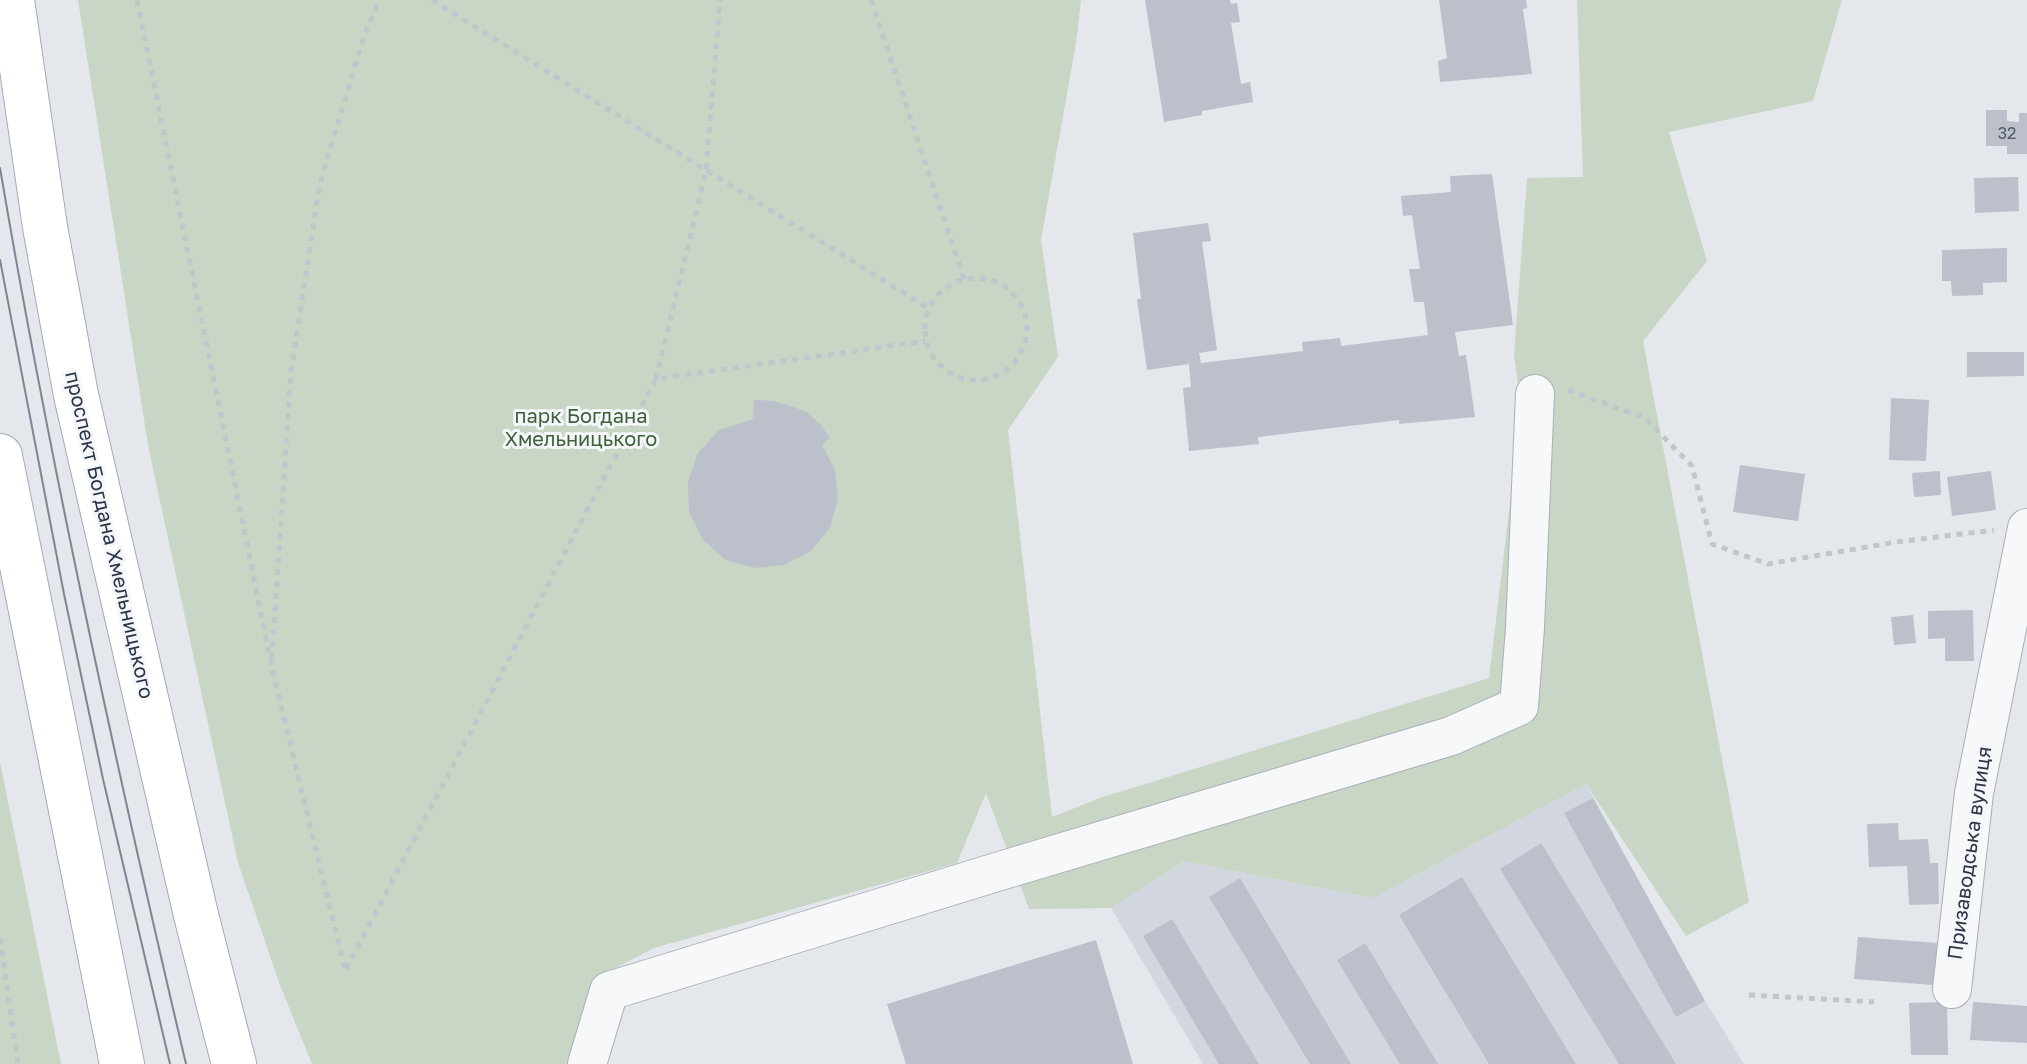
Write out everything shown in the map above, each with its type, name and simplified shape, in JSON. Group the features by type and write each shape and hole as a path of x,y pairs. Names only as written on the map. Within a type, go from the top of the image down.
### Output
{"main road":[{"name":"проспект Богдана Хмельницького","path":"12,0 45,227 76,395 196,915 234,1064"},
{"path":"0,456 122,1064"}],"street":[{"path":"587,1064 609,991 1451,736 1519,706 1526,613 1552,392"},
{"name":"Призаводська вулиця","path":"1952,989 1974,793 2019,550"}],"path":[{"path":"137,0 272,668 345,970 656,379 706,171 720,0"},
{"path":"272,668 291,371 320,183 364,36 379,0"},
{"path":"432,0 928,308"},
{"path":"871,0 964,279"},
{"path":"979,277 994,280 1008,288 1025,312 1028,328 1026,344 1018,359 1006,371 991,378 974,381 958,378 943,369 932,357 925,341 924,324 928,308 949,285 964,279 979,277"},
{"path":"656,379 925,341"},
{"path":"1552,392 1645,418 1692,466 1712,544 1768,564 1896,542 2019,550"},
{"path":"0,938 18,1064"},
{"path":"1749,995 1874,1002"}],"shaded area":[{"path":"1586,784 1705,1001 1744,1064 1203,1064 1111,908 1184,861 1373,898"}],"green space":[{"name":"парк Богдана Хмельницького","path":"78,0 1081,0 1041,240 1058,357 1008,430 1052,817 1100,798 1489,678 1511,495 1526,441 1514,354 1527,178 1583,177 1577,0 1842,0 1813,101 1669,132 1707,261 1643,341 1749,902 1686,936 1586,784 1373,898 1184,861 1111,908 1029,909 986,793 957,863 654,948 595,979 566,1064 312,1064 280,985 238,863 148,445"},
{"path":"0,762 61,1064 0,1064"}],"building":[{"path":"1145,0 1230,0 1231,4 1237,3 1240,22 1231,23 1241,84 1250,82 1253,102 1202,111 1202,115 1164,122"},
{"path":"1439,0 1526,0 1527,8 1523,9 1532,74 1440,82 1438,61 1447,58"},
{"path":"1986,110 2007,110 2007,121 2019,122 2019,113 2027,113 2027,154 2007,154 2007,146 1986,146"},
{"path":"1492,174 1513,325 1455,332 1459,356 1466,355 1475,417 1399,424 1399,420 1258,437 1259,444 1189,451 1183,388 1191,387 1189,364 1147,370 1137,299 1141,299 1133,233 1208,223 1211,241 1202,242 1217,350 1199,353 1201,363 1303,351 1302,342 1340,338 1341,346 1428,335 1424,302 1414,302 1409,269 1420,269 1412,215 1403,216 1401,196 1451,192 1450,176"},
{"path":"2018,177 2019,211 1975,213 1974,178"},
{"path":"2007,248 2007,282 1983,283 1983,295 1952,296 1951,281 1942,281 1942,250"},
{"path":"1967,352 2024,352 2024,376 1967,377"},
{"path":"1891,398 1929,400 1926,461 1889,460"},
{"path":"754,400 794,407 808,413 820,424 830,438 822,445 835,470 838,499 830,528 811,551 784,565 755,568 726,560 703,540 689,512 688,482 698,453 719,430 753,419"},
{"path":"1740,465 1805,474 1798,521 1733,512"},
{"path":"1940,471 1941,495 1914,497 1912,473"},
{"path":"1991,471 1996,510 1952,516 1947,477"},
{"path":"1973,610 1974,661 1945,661 1945,638 1928,639 1928,611"},
{"path":"1913,615 1916,643 1894,645 1891,617"},
{"path":"1593,798 1705,1001 1676,1017 1564,813"},
{"path":"1898,823 1899,840 1928,839 1930,863 1938,863 1939,904 1909,905 1907,866 1869,867 1867,824"},
{"path":"1541,843 1676,1064 1619,1064 1500,869"},
{"path":"1462,877 1576,1064 1489,1064 1399,915"},
{"path":"1240,878 1351,1064 1310,1064 1209,897"},
{"path":"1172,919 1259,1064 1219,1064 1143,936"},
{"path":"1858,937 1937,943 1933,985 1854,979"},
{"path":"1096,940 1133,1064 906,1064 887,1004"},
{"path":"1365,943 1438,1064 1400,1064 1337,960"},
{"path":"1947,1002 1948,1055 1911,1055 1909,1003"},
{"path":"1973,1002 2027,1006 2027,1043 1970,1040"}],"tram line":[{"path":"0,168 86,618 186,1064"},
{"path":"0,260 103,779 170,1064"}]}
